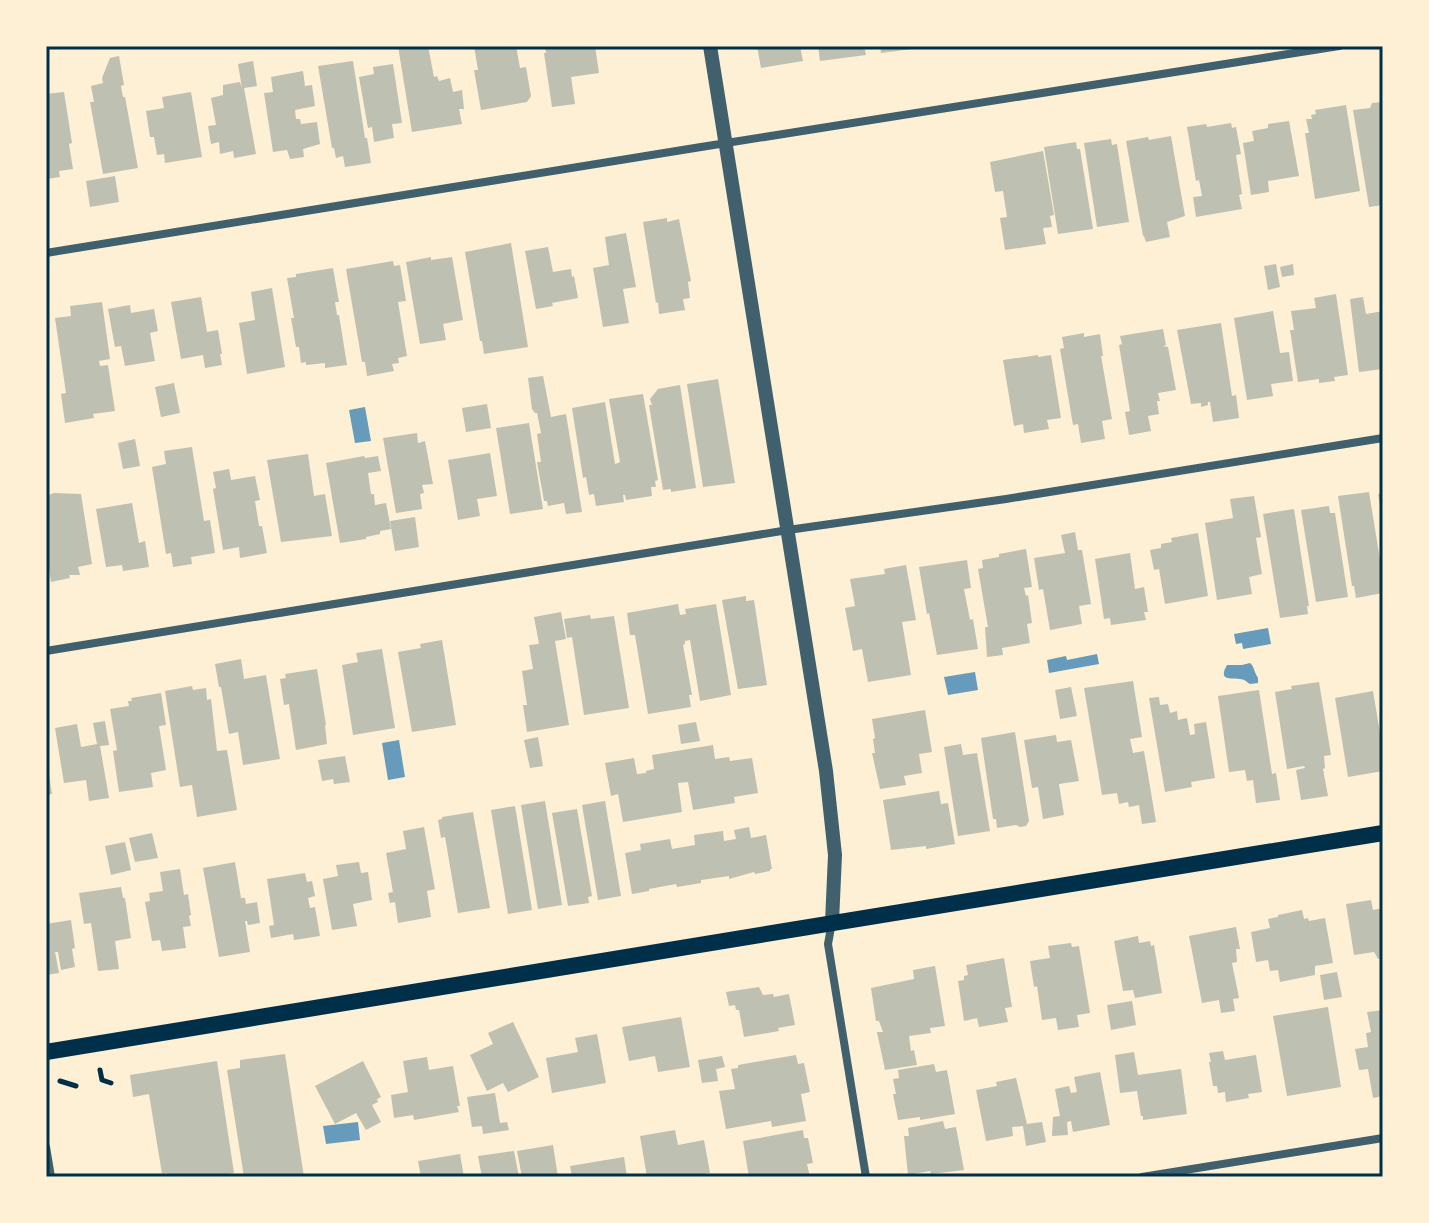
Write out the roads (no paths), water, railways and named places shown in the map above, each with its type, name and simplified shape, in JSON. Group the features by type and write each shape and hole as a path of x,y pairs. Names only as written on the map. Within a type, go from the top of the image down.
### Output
{"main road":[{"path":"46,1052 1383,833"}],"street":[{"path":"710,46 826,771 835,855 835,893 828,944 866,1177"},
{"path":"46,253 1339,46"},
{"path":"46,651 788,530 1022,497 1383,438"},
{"path":"1142,1177 1383,1138"},
{"path":"46,1147 51,1177"}],"water":[{"path":"365,407 371,441 355,443 349,410"},
{"path":"1268,628 1271,644 1243,649 1242,643 1236,644 1234,634"},
{"path":"1097,654 1099,664 1049,673 1047,660"},
{"path":"1250,663 1258,683 1250,684 1224,674 1227,665"},
{"path":"975,672 978,690 948,695 944,677"},
{"path":"399,740 405,777 388,780 382,743"},
{"path":"358,1122 360,1140 326,1144 323,1126"}]}
